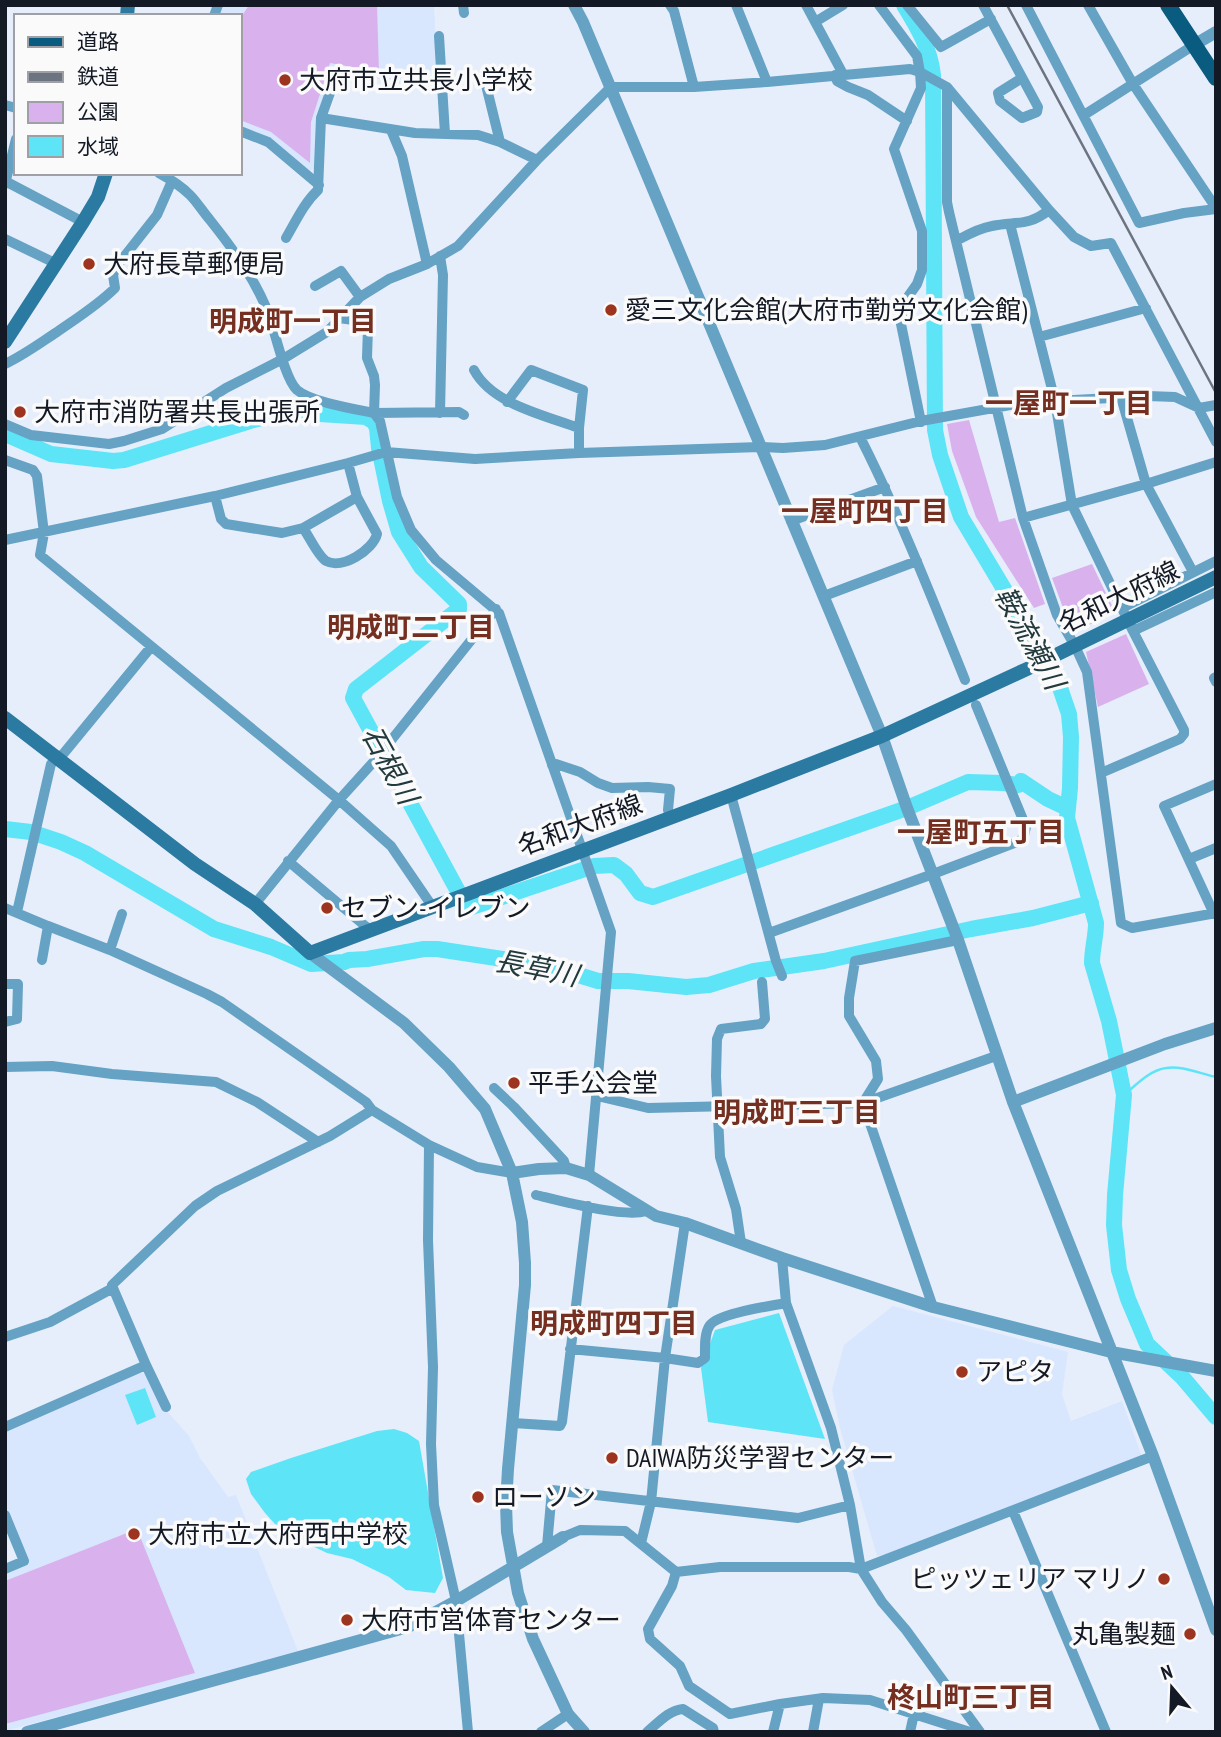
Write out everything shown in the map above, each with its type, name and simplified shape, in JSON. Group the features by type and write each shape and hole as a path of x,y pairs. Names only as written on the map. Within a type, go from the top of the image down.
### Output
{"main road":[{"path":"1168,5 1216,78"},
{"path":"8,334 83,222 98,197 105,175"},
{"name":"名和大府線","path":"313,955 432,906 882,736 1216,578"},
{"path":"5,718 195,864 255,904 313,955"}],"street":[{"path":"574,5 611,87 882,736 956,934 996,1056 1153,1456 1216,1630"},
{"path":"685,5 672,8 694,87"},
{"path":"736,5 767,82"},
{"path":"806,5 839,74 838,81 877,100 907,121"},
{"path":"815,22 843,5"},
{"path":"879,5 917,56 921,73 921,88 894,149 922,231 922,270 905,301 901,324 921,422"},
{"path":"906,5 941,47 991,19"},
{"path":"983,5 1022,78"},
{"path":"1026,5 1139,223 1216,209 1133,84 1088,5"},
{"path":"1084,116 1216,32"},
{"path":"439,36 445,134"},
{"path":"5,424 31,435 109,444 162,429 226,388 283,359 327,332 360,297 388,279 427,264 458,246 537,160 611,87 694,87 910,69 946,86 1074,237 1091,246 1111,243 1216,442"},
{"path":"286,237 300,212 318,190 321,118 337,73 372,80"},
{"path":"484,77 500,142"},
{"path":"946,86 947,202 1023,518 1058,615 1087,672 1121,923 1132,928 1215,913 1164,806 1216,784"},
{"path":"321,118 391,130 478,135 500,142 537,160"},
{"path":"391,130 402,156 427,264"},
{"path":"242,132 268,142 319,185"},
{"path":"14,148 6,182 83,222"},
{"path":"162,175 190,195 239,259 258,289 269,313 288,377 295,389 305,395 374,413 459,412 464,415"},
{"path":"5,364 84,313 115,288 113,275 116,267 157,215 172,181"},
{"path":"956,241 989,226 1022,223 1049,210"},
{"path":"1010,224 1055,401 1072,505 1185,730 1180,739 1101,773"},
{"path":"7,243 57,264"},
{"path":"440,256 443,275 440,412"},
{"path":"315,286 341,271 360,297"},
{"path":"1039,337 1146,308"},
{"path":"340,318 361,321 368,327 367,358 374,376 374,413 380,421 382,453 411,530 436,560 499,613 611,932 589,1175"},
{"path":"474,370 480,382 507,402 579,428"},
{"path":"507,402 531,370 583,390 579,453"},
{"path":"1121,397 1146,484 1193,572"},
{"path":"5,540 215,496 382,453 475,459 579,453 783,448 825,444 921,422 1033,401 1175,397 1199,408 1216,405"},
{"path":"860,437 917,561 965,680"},
{"path":"5,460 33,470 37,476 44,533 40,555 339,800 391,846 432,906"},
{"path":"1023,518 1216,462"},
{"path":"303,528 324,560 333,564 353,560 375,542 377,534 357,497 348,463"},
{"path":"791,521 885,487"},
{"path":"215,496 221,519 226,524 282,533 303,528 357,497"},
{"path":"824,596 917,561"},
{"path":"1122,608 1216,561"},
{"path":"1133,631 1216,592"},
{"path":"255,904 339,800 387,746 496,609"},
{"path":"17,912 51,764 151,647"},
{"path":"769,933 1020,841 1026,827 976,705"},
{"path":"552,765 580,772 612,788 670,789 670,817"},
{"path":"731,795 782,976"},
{"path":"1189,859 1216,848"},
{"path":"288,862 370,930"},
{"path":"5,908 110,950 222,1002 366,1102 372,1110 429,1145 477,1167 512,1173 566,1168 589,1175 656,1216 685,1223 933,1307 1111,1352 1216,1371"},
{"path":"110,950 122,914"},
{"path":"42,960 47,926"},
{"path":"863,1103 878,1079 876,1061 849,1016 855,961 956,934"},
{"path":"313,955 404,1023 449,1067 485,1109 512,1173 520,1210 526,1263 506,1504 507,1532 518,1593 533,1639 568,1714 584,1732"},
{"path":"741,1242 736,1209 720,1157 717,1039 721,1029 761,1024 765,1019 762,982"},
{"path":"5,984 18,984 17,1019 5,1023"},
{"path":"1013,1101 1216,1028"},
{"path":"597,1096 648,1108 863,1103 996,1056"},
{"path":"5,1067 52,1066 112,1074 216,1082 257,1102 318,1142"},
{"path":"494,1088 564,1161 566,1168"},
{"path":"863,1103 933,1307"},
{"path":"166,1407 112,1285 195,1206 217,1191 318,1142 372,1110"},
{"path":"429,1145 428,1240 433,1367 431,1444 434,1505 456,1601 468,1732"},
{"path":"536,1195 636,1214 646,1211"},
{"path":"513,1423 559,1426 562,1422 588,1206"},
{"path":"641,1543 651,1502 665,1357 685,1223"},
{"path":"782,1258 786,1303 831,1428 850,1504 861,1569 882,1602 906,1630 980,1732"},
{"path":"5,1337 50,1322 113,1288"},
{"path":"570,1349 665,1357 698,1363 705,1358 706,1336 710,1325 716,1320 786,1303"},
{"path":"5,1427 146,1365"},
{"path":"27,1732 408,1627 579,1530 625,1531 676,1572 720,1567 861,1569 1153,1456"},
{"path":"547,1546 552,1490 797,1518 850,1504"},
{"path":"1013,1511 1106,1732"},
{"path":"5,1515 24,1561 5,1569"},
{"path":"676,1572 672,1586 648,1629 650,1639 680,1667 690,1686 730,1714 820,1699 870,1700 970,1732"},
{"path":"813,1732 820,1699"},
{"path":"773,1732 780,1704"},
{"path":"647,1732 671,1712 683,1709 713,1728 714,1732"},
{"path":"541,1732 568,1714"},
{"path":"910,1732 914,1714"}],"shaded area":[{"name":"大府市立共長小学校","path":"223,5 434,5 438,91 334,70 316,121 315,168 309,171 242,128 242,14 220,14"},
{"path":"893,1306 1068,1352 1062,1394 1071,1421 1122,1401 1142,1457 877,1556 840,1428 832,1390 844,1345"},
{"name":"大府市立大府西中学校","path":"140,1372 148,1375 164,1408 189,1436 200,1458 228,1497 236,1495 298,1651 5,1731 5,1573 29,1564 5,1504 5,1431"}],"green space":[{"name":"大府市立共長小学校","path":"249,5 377,5 379,72 330,63 311,122 310,163 271,132 242,121 242,16"},
{"path":"969,420 999,522 1015,518 1045,604 1034,608 976,517 952,451 947,424"},
{"path":"1092,564 1115,612 1075,632 1052,578"},
{"path":"1126,634 1149,684 1098,707 1086,652"},
{"path":"137,1529 195,1673 5,1724 5,1581"}],"water":[{"path":"779,1313 825,1439 708,1422 701,1368 715,1330"},
{"path":"145,1388 156,1417 137,1425 125,1395"},
{"path":"394,1429 419,1441 443,1578 435,1593 406,1590 389,1577 352,1559 327,1553 306,1543 291,1530 275,1524 251,1494 246,1479 251,1472 291,1458 377,1431"}],"waterway":[{"name":"鞍流瀬川","path":"904,5 919,30 933,75 935,430 940,455 961,517 1056,676 1069,714 1071,737 1067,818 1096,923 1092,963 1109,1021 1124,1095 1114,1225 1119,1270 1147,1344 1183,1378 1216,1417"},
{"name":"石根川","path":"5,434 51,454 113,461 297,409 320,414 366,417 374,422 399,532 421,567 459,604 459,609 356,689 353,698 469,908 594,866 614,865 626,874 640,893 653,897 907,808 968,782 1018,785 1021,781 1067,808"},
{"name":"長草川","path":"5,829 31,832 61,842 85,853 214,929 271,947 311,964 437,949 549,966 598,981 686,987 709,985 754,971 824,961 1033,918 1091,903"},
{"path":"1124,1095 1160,1069 1172,1067 1216,1077"}],"railway":[{"path":"1007,5 1216,393"}],"place":[{"name":"大府市立共長小学校","path":"285,80"},
{"name":"大府長草郵便局","path":"89,264"},
{"name":"愛三文化会館(大府市勤労文化会館)","path":"611,310"},
{"name":"大府市消防署共長出張所","path":"20,412"},
{"name":"セブン-イレブン","path":"327,908"},
{"name":"平手公会堂","path":"514,1083"},
{"name":"アピタ","path":"962,1372"},
{"name":"DAIWA防災学習センター","path":"612,1458"},
{"name":"ローソン","path":"478,1497"},
{"name":"大府市立大府西中学校","path":"134,1534"},
{"name":"ピッツェリア マリノ","path":"1164,1579"},
{"name":"大府市営体育センター","path":"347,1620"},
{"name":"丸亀製麺","path":"1190,1634"}],"district":[{"name":"明成町一丁目","path":"293,321"},
{"name":"一屋町一丁目","path":"1069,403"},
{"name":"一屋町四丁目","path":"865,511"},
{"name":"明成町二丁目","path":"411,627"},
{"name":"一屋町五丁目","path":"981,832"},
{"name":"明成町三丁目","path":"797,1112"},
{"name":"明成町四丁目","path":"614,1323"},
{"name":"柊山町三丁目","path":"971,1697"}]}
